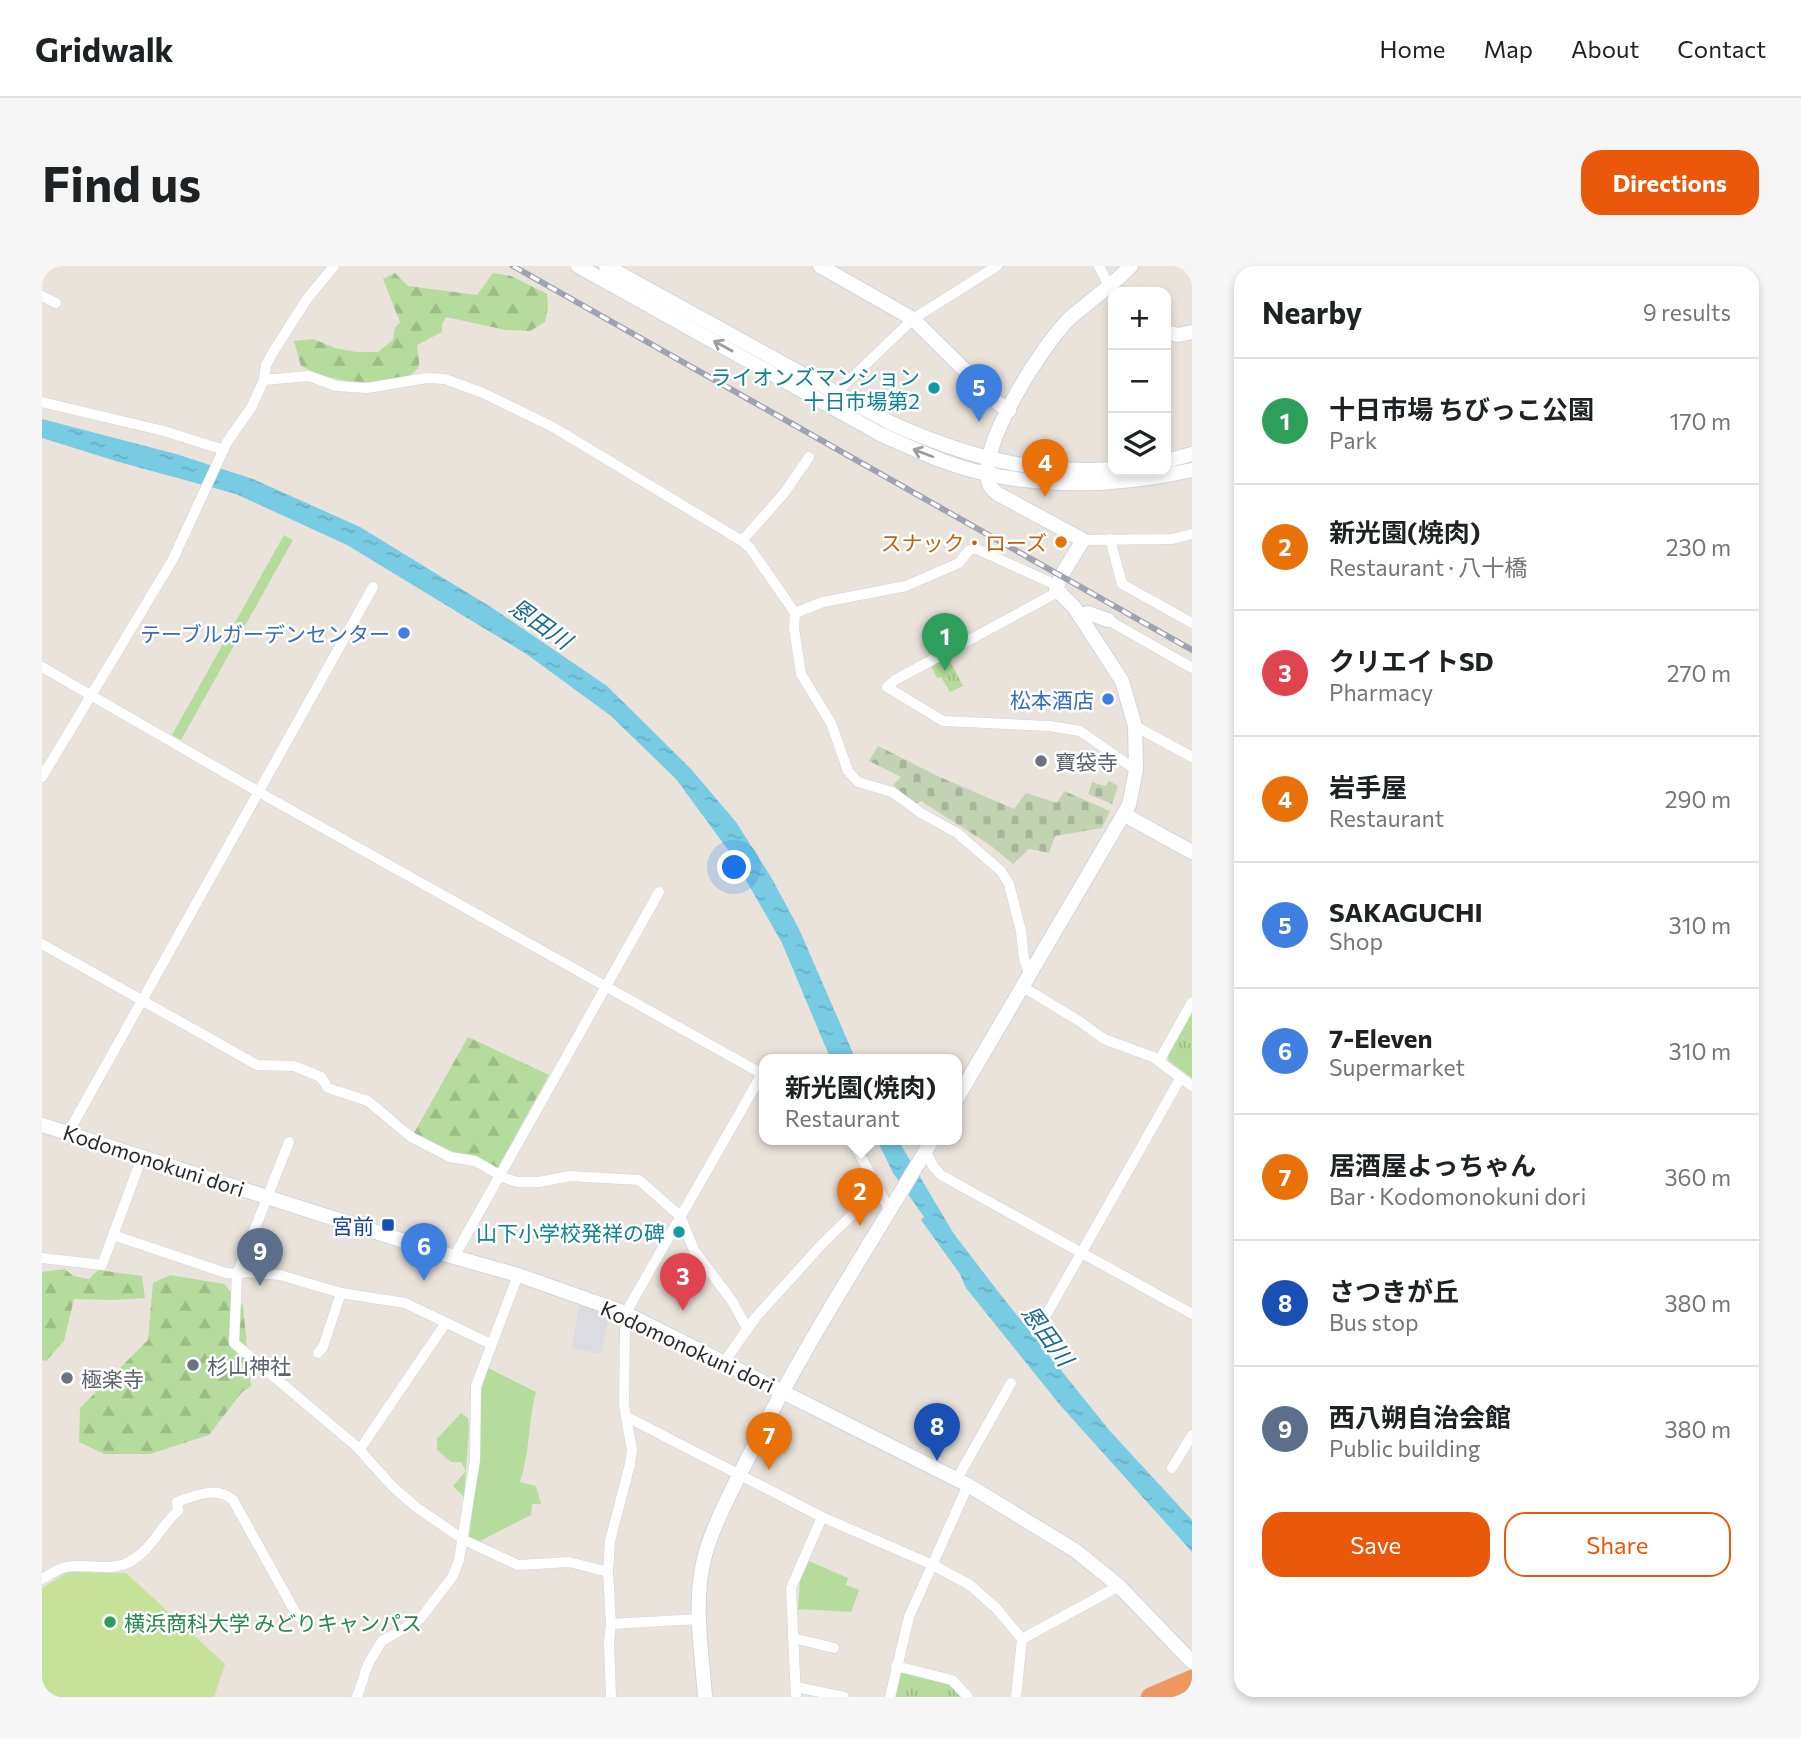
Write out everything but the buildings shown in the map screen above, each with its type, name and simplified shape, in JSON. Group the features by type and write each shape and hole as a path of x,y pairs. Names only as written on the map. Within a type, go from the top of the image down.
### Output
{"highway":[{"path":"1150,1697 1190,1680"}],"street":[{"path":"42,777 173,559 223,452 251,408 264,380 266,365 286,330 334,266"},
{"path":"578,266 882,435 922,453 1069,484 1147,480 1192,470"},
{"path":"606,266 891,423 989,467 1108,469"},
{"path":"820,266 913,319 1009,411"},
{"path":"837,392 913,319 997,266"},
{"path":"1099,266 1110,287"},
{"path":"1113,287 1131,266"},
{"path":"1108,291 1068,320 1035,361 992,443 990,486 998,494 1083,540 1172,539 1192,534"},
{"path":"42,296 55,303"},
{"path":"1171,333 1178,335 1192,332"},
{"path":"264,380 309,376 337,386 367,388 427,378 445,379 483,393 552,427 742,541 750,548 795,613 794,628 801,674 831,723 848,771 858,782 892,792 921,813 957,833 1000,871 1009,884 1021,931 1027,981 1104,1040 1159,1061 1192,1086"},
{"path":"42,402 164,431 223,452"},
{"path":"1171,460 1192,454"},
{"path":"742,541 785,492 810,457"},
{"path":"1111,538 1122,584 1192,623"},
{"path":"1083,540 1057,589 887,687 943,721 1057,727 1080,731 1136,770"},
{"path":"795,613 823,602 906,586 959,563 968,551 975,548 1057,589 1070,601 1122,681 1135,726 1136,770 1125,815 962,1090"},
{"path":"68,1133 373,587"},
{"path":"1079,615 1088,613 1108,620 1192,668"},
{"path":"42,667 759,1073"},
{"path":"1135,726 1192,757"},
{"path":"1125,815 1192,852"},
{"path":"454,1257 659,892"},
{"path":"42,944 257,1065 294,1066 321,1077 328,1088 368,1101 411,1137 450,1157 475,1161 518,1182 530,1183 570,1176 636,1179 680,1216 694,1250 732,1301 747,1328"},
{"path":"1159,1061 1192,1002"},
{"path":"1045,1317 1181,1077"},
{"path":"611,1697 608,1572 610,1541 632,1450 624,1405 625,1329 629,1307 759,1082"},
{"name":"Kodomonokuni dori","path":"42,1125 518,1275 629,1315 962,1482 1066,1544 1119,1586 1192,1662"},
{"path":"289,1142 237,1275 234,1343 360,1449 392,1486 416,1507 464,1540 518,1566 569,1562 608,1572"},
{"path":"855,1145 878,1190 892,1207"},
{"path":"927,1150 933,1166 941,1175 1192,1314"},
{"path":"705,1697 700,1619 700,1580 704,1557 739,1476 781,1391 927,1150"},
{"path":"42,1258 102,1265 142,1157"},
{"path":"724,1362 747,1328 823,1243 878,1190"},
{"path":"113,1235 226,1273 280,1275 341,1293 405,1303 491,1344"},
{"path":"357,1697 368,1664 382,1642 418,1621 453,1576 464,1540 475,1460 476,1386 518,1275"},
{"path":"318,1353 323,1347 341,1293"},
{"path":"360,1449 445,1324"},
{"path":"890,1697 909,1617 933,1565 962,1482 1011,1382"},
{"path":"627,1417 822,1517 933,1565 979,1592 1023,1639 1016,1697"},
{"path":"1172,1468 1192,1435"},
{"path":"42,1579 63,1567 114,1567 125,1563 142,1554 156,1538 178,1511 177,1502 202,1493 216,1492 226,1494 233,1500 298,1617"},
{"path":"822,1517 791,1588 796,1692 844,1697"},
{"path":"1023,1639 1119,1586"},
{"path":"611,1624 700,1619"},
{"path":"793,1638 834,1648"},
{"path":"896,1666 952,1680 968,1697"}],"shaded area":[{"path":"579,1305 610,1313 601,1354 572,1348"}],"green space":[{"path":"395,273 408,286 477,295 493,273 511,276 547,294 545,322 530,331 506,330 446,317 442,332 417,345 419,362 414,372 386,380 349,381 325,376 301,366 294,341 313,339 335,348 378,352 393,340 395,328 400,322 383,279"},
{"path":"284,535 293,540 181,740 172,735"},
{"path":"948,657 963,686 950,692 941,677 937,678 931,666"},
{"path":"878,746 942,778 1014,809 1026,793 1057,803 1064,791 1110,811 1102,828 1055,836 1049,853 1029,849 1013,864 990,845 921,801 915,804 893,785 901,777 869,761"},
{"path":"1109,781 1118,786 1112,804 1088,794 1092,782 1105,786"},
{"path":"1192,1011 1192,1078 1169,1061 1167,1055"},
{"path":"468,1037 549,1075 497,1169 474,1156 453,1152 414,1133"},
{"path":"65,1269 73,1276 89,1279 98,1270 142,1276 145,1298 74,1299 64,1341 46,1361 42,1360 42,1272"},
{"path":"170,1275 224,1284 243,1306 251,1386 242,1392 209,1435 150,1454 104,1454 79,1442 80,1408 148,1340 153,1283"},
{"path":"488,1368 536,1392 520,1482 536,1486 541,1504 532,1504 531,1515 478,1542 469,1538 480,1451 479,1398"},
{"path":"461,1413 468,1418 469,1428 466,1471 461,1462 451,1462 437,1450 437,1439"},
{"path":"466,1471 464,1497 453,1486"},
{"path":"809,1561 848,1578 846,1585 859,1590 851,1612 798,1609 800,1581"},
{"name":"横浜商科大学 みどりキャンパス","path":"68,1572 126,1573 225,1664 214,1697 42,1697 42,1588"},
{"path":"899,1669 950,1682 963,1697 894,1697"}],"water":[{"path":"42,419 176,454 253,479 360,527 494,609 607,686 691,769 736,822 771,877 799,929 853,1054 828,1054 782,943 731,854 676,779 611,716 525,653 347,545 236,494 42,438"},
{"path":"879,1145 901,1145 954,1234 1000,1294 1109,1430 1192,1520 1192,1552 1060,1405 966,1288 960,1274 921,1220 924,1217 893,1173"}],"railway":[{"path":"513,266 1192,650"}],"place":[{"name":"ライオンズマンション 十日市場第2","path":"934,388"},
{"name":"SAKAGUCHI","path":"979,422"},
{"name":"岩手屋","path":"1045,497"},
{"name":"スナック・ローズ","path":"1061,542"},
{"name":"テーブルガーデンセンター","path":"404,633"},
{"name":"十日市場 ちびっこ公園","path":"945,671"},
{"name":"松本酒店","path":"1108,699"},
{"name":"寶袋寺","path":"1041,761"},
{"name":"宮前","path":"388,1225"},
{"name":"新光園(焼肉)","path":"860,1226"},
{"name":"山下小学校発祥の碑","path":"679,1232"},
{"name":"7-Eleven","path":"424,1281"},
{"name":"西八朔自治会館","path":"260,1286"},
{"name":"クリエイトSD","path":"683,1311"},
{"name":"杉山神社","path":"193,1365"},
{"name":"極楽寺","path":"67,1378"},
{"name":"さつきが丘","path":"937,1461"},
{"name":"居酒屋よっちゃん","path":"769,1470"},
{"name":"横浜商科大学 みどりキャンパス","path":"110,1622"}],"water label":[{"name":"恩田川","path":"541,623"},
{"name":"恩田川","path":"1048,1335"}]}
